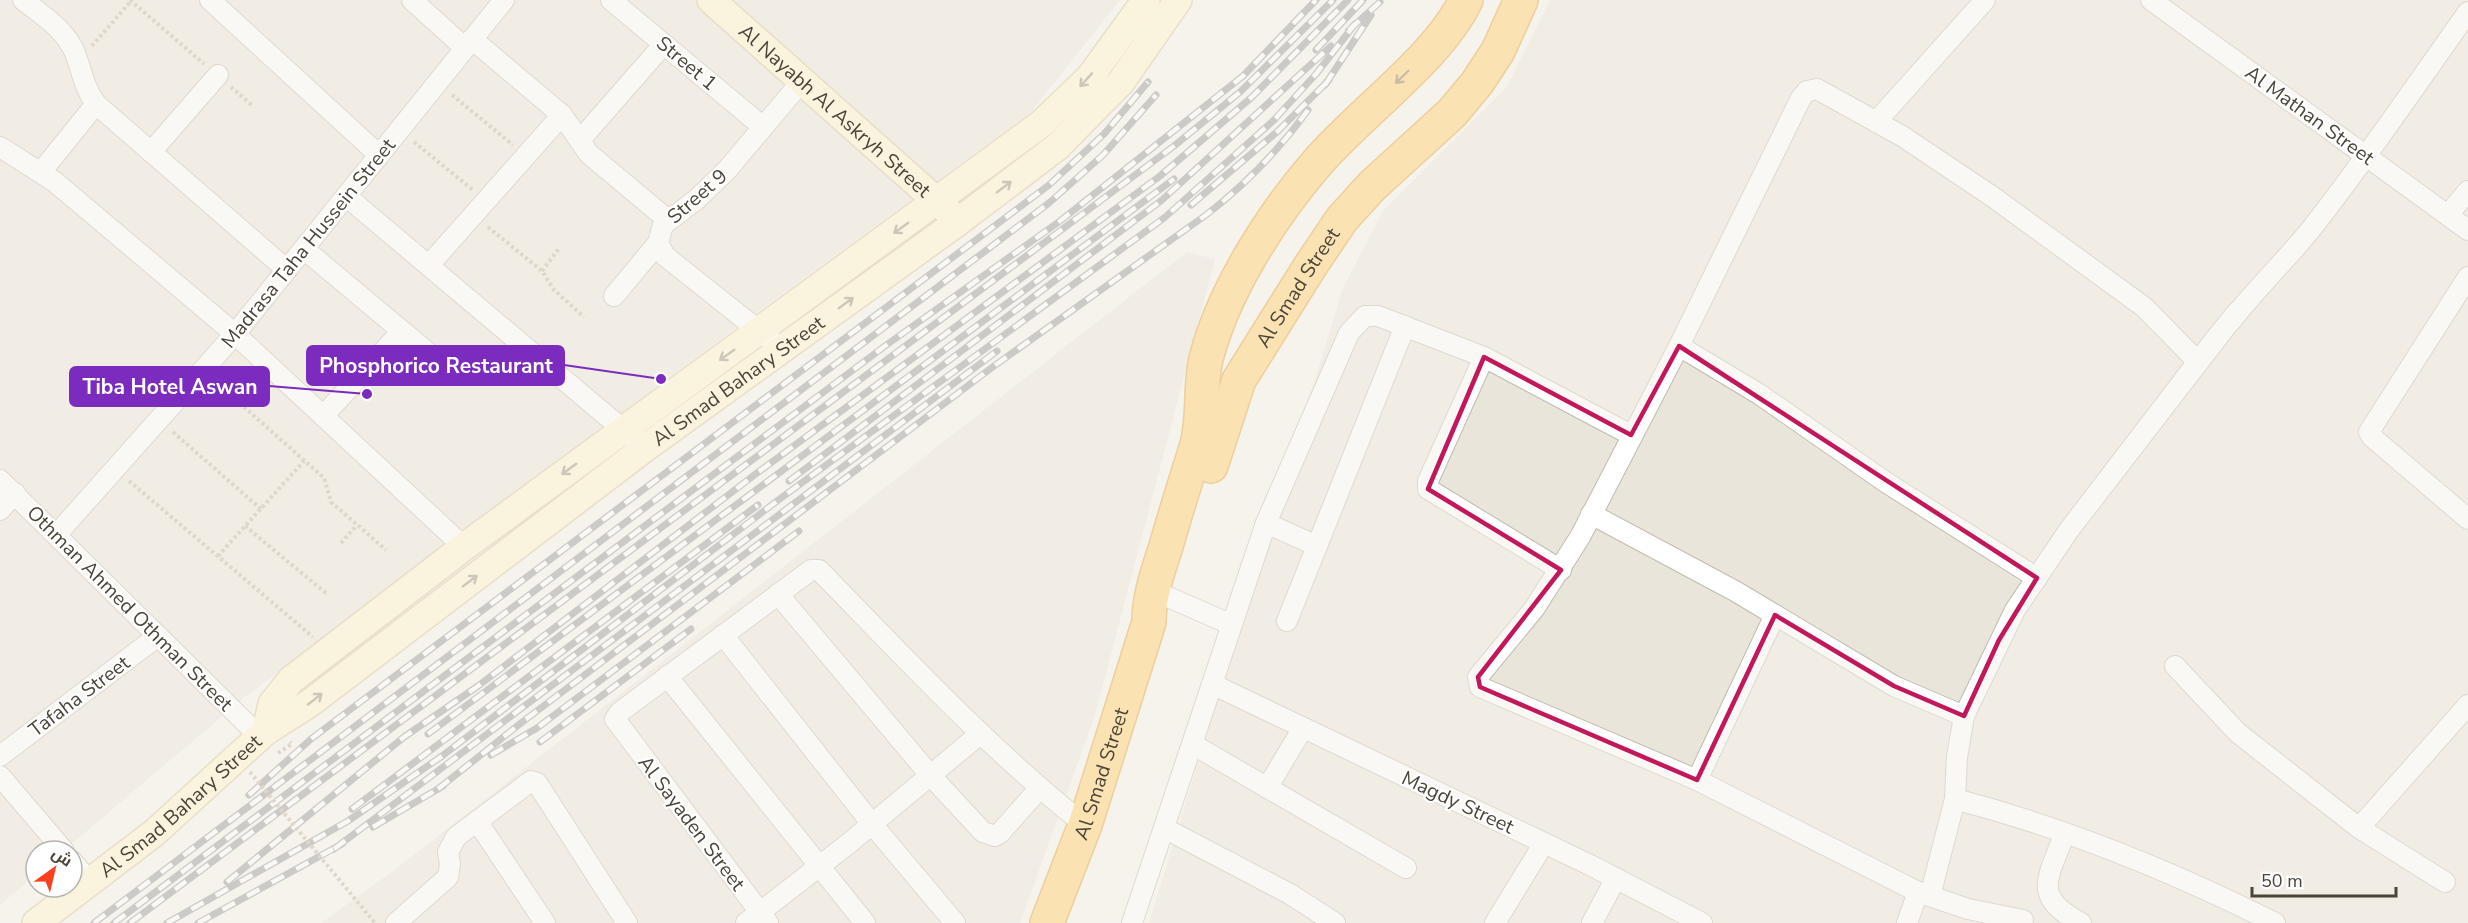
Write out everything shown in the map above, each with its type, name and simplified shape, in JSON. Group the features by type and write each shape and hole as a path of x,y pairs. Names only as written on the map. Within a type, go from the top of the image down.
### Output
{"highway":[{"name":"Al Smad Street","path":"1156,603 1202,428 1200,391 1214,332 1240,275 1315,164 1441,38 1456,20 1466,0"},
{"path":"1239,380 1292,242 1318,189 1343,162 1429,83 1466,37 1487,0"},
{"path":"1202,428 1246,311 1292,242 1350,181 1448,90 1485,42 1508,0"},
{"name":"Al Smad Street","path":"1047,923 1084,825 1156,603 1239,380 1342,219 1401,158 1452,113 1477,83 1498,51 1521,0"}],"street":[{"path":"23,0 62,33 78,62 84,85 96,104 287,270"},
{"path":"210,0 379,155"},
{"path":"412,0 562,115 594,158 668,220"},
{"name":"Madrasa Taha Hussein Street","path":"57,534 235,334 504,0"},
{"name":"Street 1","path":"611,0 763,126"},
{"name":"Al Nayabh Al Askryh Street","path":"711,0 938,201 958,222"},
{"name":"Al Smad Bahary Street","path":"263,734 272,704 279,691 328,650 623,429 761,331 1041,124 1090,77 1146,0"},
{"name":"Al Smad Bahary Street","path":"36,923 154,833 263,734 310,703 645,448 958,222 1057,147 1100,105 1137,62 1178,0"},
{"path":"1876,122 1985,0"},
{"name":"Al Mathan Street","path":"2151,0 2468,230"},
{"path":"2069,530 2258,287 2291,253 2367,156 2468,12"},
{"path":"580,140 664,44"},
{"path":"1114,46 1137,62"},
{"path":"151,152 218,75"},
{"name":"Street 9","path":"782,349 666,256 658,243 660,230 668,220 697,199 727,170 802,81"},
{"path":"2023,920 1968,909 1924,894 1697,780 1543,715 1478,684 1478,677 1534,609 1561,570 1679,346 1804,94 1817,89 1876,122 1993,197 2144,307 2198,362"},
{"path":"41,171 96,104"},
{"path":"429,266 562,115"},
{"path":"0,147 41,171 235,334 464,547"},
{"path":"2448,215 2468,191"},
{"path":"346,196 645,448"},
{"path":"614,296 658,243"},
{"path":"304,249 445,367"},
{"path":"2468,277 2369,432 2468,519"},
{"path":"1907,923 1924,894 1955,799 1957,757 1964,716 1999,640 2069,530 2198,362 2238,311 2069,530"},
{"path":"1132,923 1230,624 1266,523 1349,333 1361,318 1371,315 1484,357 1631,435"},
{"path":"1287,621 1405,326"},
{"path":"323,416 402,331"},
{"path":"1679,346 1759,394 1887,483 2037,578"},
{"path":"1484,357 1449,430 1428,481 1428,489 1561,570"},
{"name":"Othman Ahmed Othman Street","path":"0,480 158,636 263,734"},
{"path":"0,510 15,493"},
{"path":"1591,514 1775,615 1894,686 1964,716"},
{"path":"1266,523 1317,546"},
{"path":"865,923 667,676 811,570 819,570 980,734 1039,789 1084,825"},
{"path":"778,594 930,775 983,832 995,836 1039,789"},
{"path":"1156,603 1230,624"},
{"path":"1697,780 1775,615"},
{"path":"723,635 872,824 955,923"},
{"name":"Tafaha Street","path":"0,756 158,636"},
{"path":"2175,666 2238,733 2359,828 2445,882"},
{"name":"Al Sayaden Street","path":"667,676 616,715 617,723 758,920"},
{"name":"Magdy Street","path":"1212,684 1616,878 1702,923"},
{"path":"2359,828 2468,705"},
{"path":"1267,788 1303,728"},
{"path":"758,920 980,734"},
{"path":"1192,744 1406,868"},
{"path":"0,776 54,839"},
{"path":"396,923 448,878 450,864 448,852 452,843 529,782 537,783 627,923"},
{"path":"1955,799 2064,835 2199,885 2275,923"},
{"path":"477,821 545,923"},
{"path":"1164,828 1290,894 1335,923"},
{"path":"2064,835 2046,891 2049,899 2081,923"},
{"path":"1495,923 1544,843"},
{"path":"84,875 91,883"},
{"path":"1592,923 1616,878"}],"path":[{"path":"78,62 131,1 253,106"},
{"path":"437,83 526,156"},
{"path":"399,130 480,208 542,271 554,290 584,317"},
{"path":"542,271 560,247"},
{"path":"203,370 324,478 331,502 386,550"},
{"path":"159,420 261,509"},
{"path":"218,556 304,461"},
{"path":"115,469 328,650"},
{"path":"341,543 357,525"},
{"path":"245,526 327,594"},
{"path":"250,772 375,923"}],"highlighted area":[{"path":"1679,346 2037,578 1999,640 1964,716 1894,686 1775,615 1697,780 1480,687 1478,677 1561,570 1428,489 1484,357 1631,435"}],"shaded area":[{"path":"0,0 1120,0 1030,113 738,326 246,696 77,839 24,839 24,884 0,905"},
{"path":"1550,0 2468,0 2468,923 1149,923 1343,288 1383,211 1506,88"},
{"path":"1187,252 1215,259 1095,715 1020,923 321,923 392,872"}],"railway":[{"path":"114,923 885,346 1060,221 1243,76 1316,0"},
{"path":"130,923 1174,146 1240,92 1333,0"},
{"path":"227,882 404,737 478,686 757,473 1160,176 1252,97 1348,0"},
{"path":"1316,50 1363,0"},
{"path":"1349,30 1380,2"},
{"path":"1325,85 1371,15"},
{"path":"167,923 348,821 442,756 781,498 1164,218 1274,120 1316,74 1355,24"},
{"path":"789,481 1162,200 1331,46"},
{"path":"1191,205 1278,131 1329,80"},
{"path":"249,795 311,739 1049,185 1104,134 1148,82"},
{"path":"94,923 1049,203 1103,155 1156,95"},
{"path":"438,789 521,723 994,366 1206,215 1261,166 1308,110"},
{"path":"428,734 1174,179"},
{"path":"334,849 997,351"},
{"path":"352,809 758,505"},
{"path":"491,755 537,728 799,531"},
{"path":"540,742 691,629"},
{"path":"373,827 443,786"},
{"path":"198,923 342,844"}],"place":[{"name":"Phosphorico Restaurant","path":"661,379"},
{"name":"Tiba Hotel Aswan","path":"367,394"}]}
